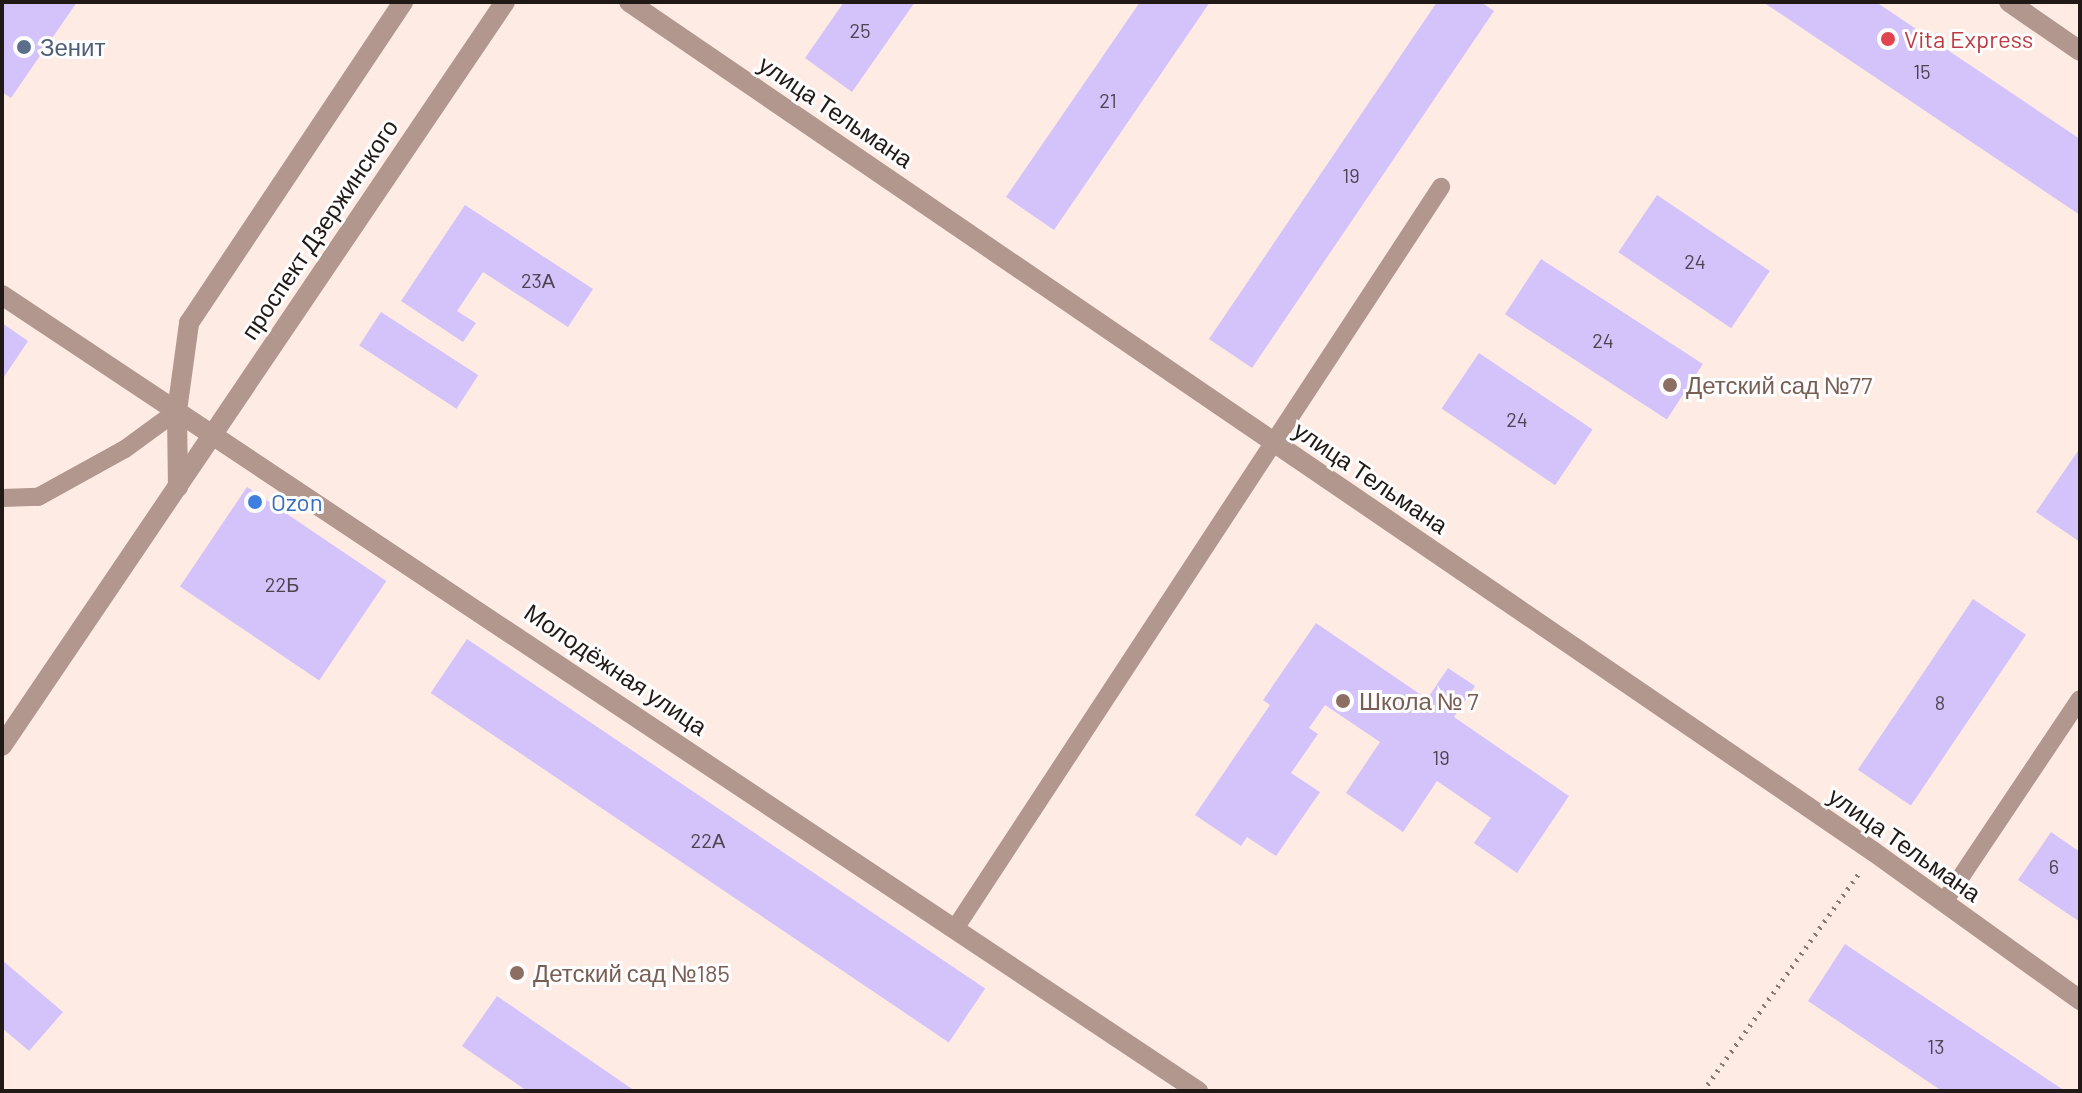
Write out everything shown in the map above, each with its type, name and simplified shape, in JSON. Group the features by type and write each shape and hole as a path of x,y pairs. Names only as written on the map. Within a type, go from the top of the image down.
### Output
{"street":[{"path":"178,487 177,411 189,323 403,2"},
{"name":"проспект Дзержинского","path":"2,746 505,2"},
{"name":"улица Тельмана","path":"629,2 1874,852 2080,1000"},
{"path":"2009,2 2080,51"},
{"name":"Молодёжная улица","path":"2,295 956,927 1198,1091"}],"lane":[{"path":"956,927 1277,444 1441,187"},
{"path":"2,498 38,497 125,449 177,411"},
{"path":"1944,902 2080,699"}],"path":[{"path":"1703,1091 1874,852"}],"building":[{"name":"Зенит","path":"2,2 77,2 11,98 2,92"},
{"path":"844,2 915,2 852,92 805,58"},
{"path":"1140,2 1210,2 1054,230 1006,197"},
{"path":"1437,2 1481,2 1494,11 1252,368 1209,339"},
{"path":"1763,2 1876,2 2080,139 2080,215"},
{"path":"1657,195 1770,271 1731,328 1618,252"},
{"path":"465,205 593,289 568,327 483,272 457,311 476,323 463,342 401,301"},
{"path":"1541,259 1703,364 1667,419 1505,314"},
{"path":"381,312 478,375 457,409 359,346"},
{"path":"2,323 28,341 2,380"},
{"path":"1479,353 1593,430 1555,485 1442,409"},
{"path":"2080,448 2080,542 2036,512"},
{"path":"247,487 386,581 319,680 180,586"},
{"path":"1973,599 2026,635 1911,806 1858,770"},
{"path":"1316,623 1427,699 1448,668 1475,686 1454,717 1569,796 1517,873 1474,843 1491,818 1437,781 1403,832 1346,793 1380,742 1325,705 1309,728 1318,734 1291,773 1320,792 1276,856 1247,837 1241,846 1195,815 1270,705 1263,700"},
{"path":"467,639 985,988 949,1042 431,693"},
{"path":"2051,832 2080,852 2080,922 2018,880"},
{"path":"1845,944 2065,1091 1942,1091 1808,1001"},
{"path":"2,960 63,1012 29,1051 2,1028"},
{"path":"497,996 635,1091 527,1091 462,1046"}],"place":[{"name":"Vita Express","path":"1888,39"},
{"name":"Зенит","path":"24,47"},
{"name":"Детский сад №77","path":"1670,385"},
{"name":"Ozon","path":"255,502"},
{"name":"Школа № 7","path":"1343,701"},
{"name":"Детский сад №185","path":"517,973"}]}
